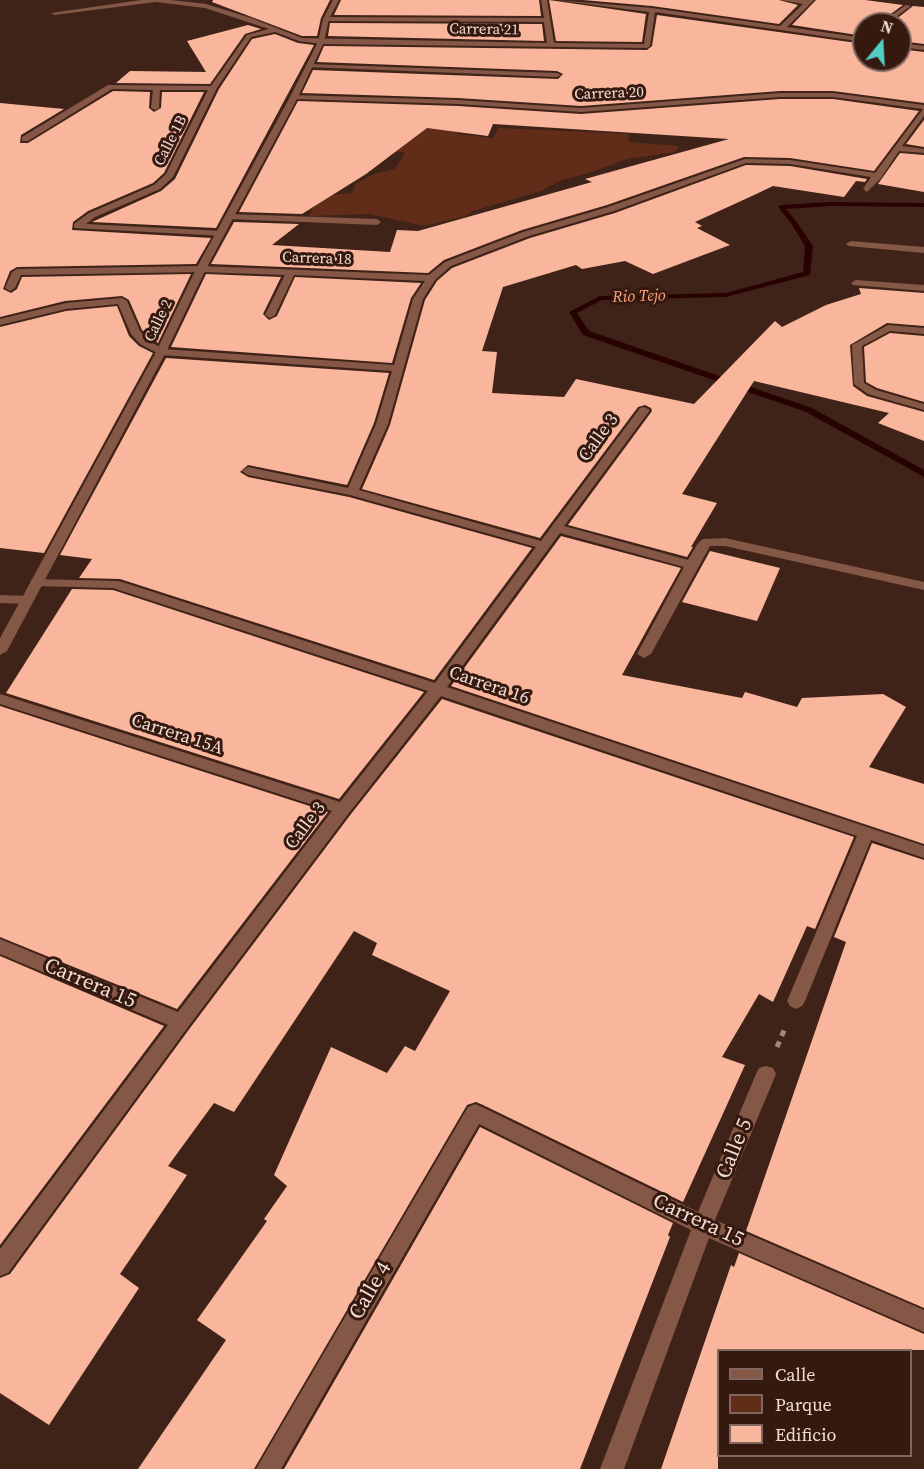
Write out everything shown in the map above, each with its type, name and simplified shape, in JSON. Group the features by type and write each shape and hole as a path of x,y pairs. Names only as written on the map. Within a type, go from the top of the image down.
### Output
{"street":[{"path":"151,0 156,0"},
{"path":"54,13 156,0"},
{"name":"Carrera 21","path":"156,0 184,2 219,9 301,40 321,42 647,46 652,10"},
{"name":"Calle 2","path":"0,651 161,352 201,269 294,97 321,42 326,19 336,0"},
{"path":"544,0 551,44"},
{"path":"559,0 652,10 852,38"},
{"path":"784,0 809,1"},
{"path":"780,29 809,1"},
{"path":"899,12 908,6"},
{"path":"326,19 549,21"},
{"path":"25,139 111,87 213,88 249,36 275,30"},
{"path":"309,66 557,75"},
{"path":"155,108 157,88"},
{"name":"Calle 1B","path":"213,88 170,175 157,187 92,215 78,226 221,234"},
{"name":"Carrera 20","path":"294,97 459,102 580,110 780,95 833,95 924,109"},
{"path":"867,189 924,109"},
{"path":"897,148 924,152"},
{"path":"352,492 382,424 418,299 431,278 448,264 484,249 569,221 611,210 745,161 790,162 878,176"},
{"path":"230,217 377,222"},
{"path":"851,244 924,250"},
{"name":"Carrera 18","path":"10,288 17,272 201,269 431,278"},
{"path":"270,315 291,273"},
{"path":"856,282 924,288"},
{"path":"0,322 66,306 122,301 135,332 144,342 161,352 398,368"},
{"path":"0,312 45,312"},
{"path":"924,331 888,328 857,345 859,384 872,392 924,407"},
{"name":"Calle 3","path":"0,1266 343,808 438,689 644,410"},
{"path":"248,471 352,492 543,545"},
{"path":"556,528 693,565"},
{"path":"644,654 702,546 714,541 924,586"},
{"name":"Carrera 16","path":"37,582 114,584 230,620 924,852"},
{"path":"0,599 27,600"},
{"name":"Carrera 15A","path":"0,699 343,808"},
{"path":"796,1000 867,833"},
{"name":"Carrera 15","path":"0,946 181,1022"},
{"name":"Calle 5","path":"612,1469 703,1225 766,1074"},
{"name":"Carrera 15","path":"475,1113 703,1225 924,1322"},
{"name":"Calle 4","path":"268,1469 475,1113"}],"path":[{"path":"766,1074 796,1000"}],"green space":[{"path":"410,127 459,129 458,134 493,138 499,128 628,134 629,142 679,146 675,152 627,159 589,173 561,180 541,191 473,211 466,216 424,226 370,214 309,216 313,208 332,195 353,193 355,184 374,174 395,169 405,153 372,146"}],"building":[{"path":"213,0 330,0 321,18 317,36 302,36 212,2"},
{"path":"341,0 539,0 541,16 334,15"},
{"path":"549,0 646,14 642,42 556,41"},
{"path":"583,0 779,0 798,5 779,24 652,6"},
{"path":"816,0 865,0 903,5 893,12 852,12 852,34 792,25"},
{"path":"913,6 924,7 924,44 912,42 912,12 905,12"},
{"path":"657,15 852,42 852,72 912,72 912,50 924,52 924,103 833,91 780,91 581,106 458,98 302,93 313,70 558,79 563,74 557,71 317,62 324,46 647,50 652,46"},
{"path":"330,23 542,24 544,41 328,36"},
{"path":"248,25 261,29 245,34 210,84 116,83 130,71 206,72 187,41"},
{"path":"275,34 298,43 314,45 216,228 92,222 161,191 175,179 219,89 252,39"},
{"path":"113,91 150,92 149,108 154,112 161,108 162,92 204,92 164,173 153,183 88,211 73,222 72,230 211,238 196,264 17,267 10,271 3,289 11,293 17,289 22,277 191,274 158,343 142,330 129,300 122,296 65,301 0,317 0,103 64,109 21,135 20,143 28,143"},
{"path":"780,99 833,99 919,111 874,171 790,158 744,157 607,205 522,230 444,260 428,273 211,264 234,222 299,224 272,245 390,252 397,230 418,231 592,182 585,179 729,139 493,124 488,136 427,128 366,174 302,214 239,212 298,101 458,106 581,114"},
{"path":"924,120 924,147 906,144"},
{"path":"900,153 924,155 924,192 878,184"},
{"path":"746,165 790,166 867,179 865,182 856,181 844,197 773,186 695,222 702,226 697,228 730,245 653,274 625,261 582,269 576,265 503,287 482,351 497,352 492,393 564,397 576,379 694,404 775,321 782,327 826,305 861,294 859,288 924,293 924,326 887,323 850,345 853,386 867,396 924,412 924,441 878,423 889,413 754,381 682,494 717,503 687,557 568,525 652,411 645,405 638,407 540,538 362,489 390,425 425,300 437,281 452,268 530,238 615,213"},
{"path":"206,274 281,277 263,314 269,320 277,316 295,277 421,283 411,298 392,363 171,347"},
{"path":"117,306 129,336 139,346 153,353 44,553 0,548 0,327 66,311"},
{"path":"890,333 924,336 924,402 877,388 866,382 864,347"},
{"path":"166,358 389,373 374,423 347,485 248,465 240,472 248,477 349,497 532,548 434,680 120,579 79,578 92,559 60,555"},
{"path":"561,536 681,568 622,675 742,698 745,692 797,707 802,698 883,694 906,707 869,767 924,784 924,844 451,686"},
{"path":"710,551 780,568 757,621 682,602"},
{"path":"72,589 113,590 424,692 339,799 6,693"},
{"path":"442,699 854,837 815,929 807,926 773,1002 759,994 722,1057 745,1065 683,1202 483,1105 476,1102 467,1105 254,1469 138,1469 226,1340 197,1320 267,1221 264,1219 287,1186 274,1175 331,1047 387,1073 405,1046 415,1051 450,991 372,955 377,943 354,931 234,1112 214,1103 168,1166 187,1175 120,1274 139,1288 49,1425 0,1393 0,1278 10,1274 190,1028 351,814"},
{"path":"0,706 328,812 177,1009 0,937"},
{"path":"872,843 924,860 924,1308 746,1231 846,942 834,937"},
{"path":"0,956 164,1026 0,1245"},
{"path":"480,1127 673,1223 668,1235 670,1237 580,1469 284,1469"},
{"path":"739,1253 924,1334 924,1350 717,1349 718,1469 661,1469 731,1265 734,1267"}],"waterway":[{"name":"Rio Tejo","path":"924,205 831,204 781,207 794,222 809,246 807,273 726,295 600,298 573,312 586,333 809,410 924,474"}]}
